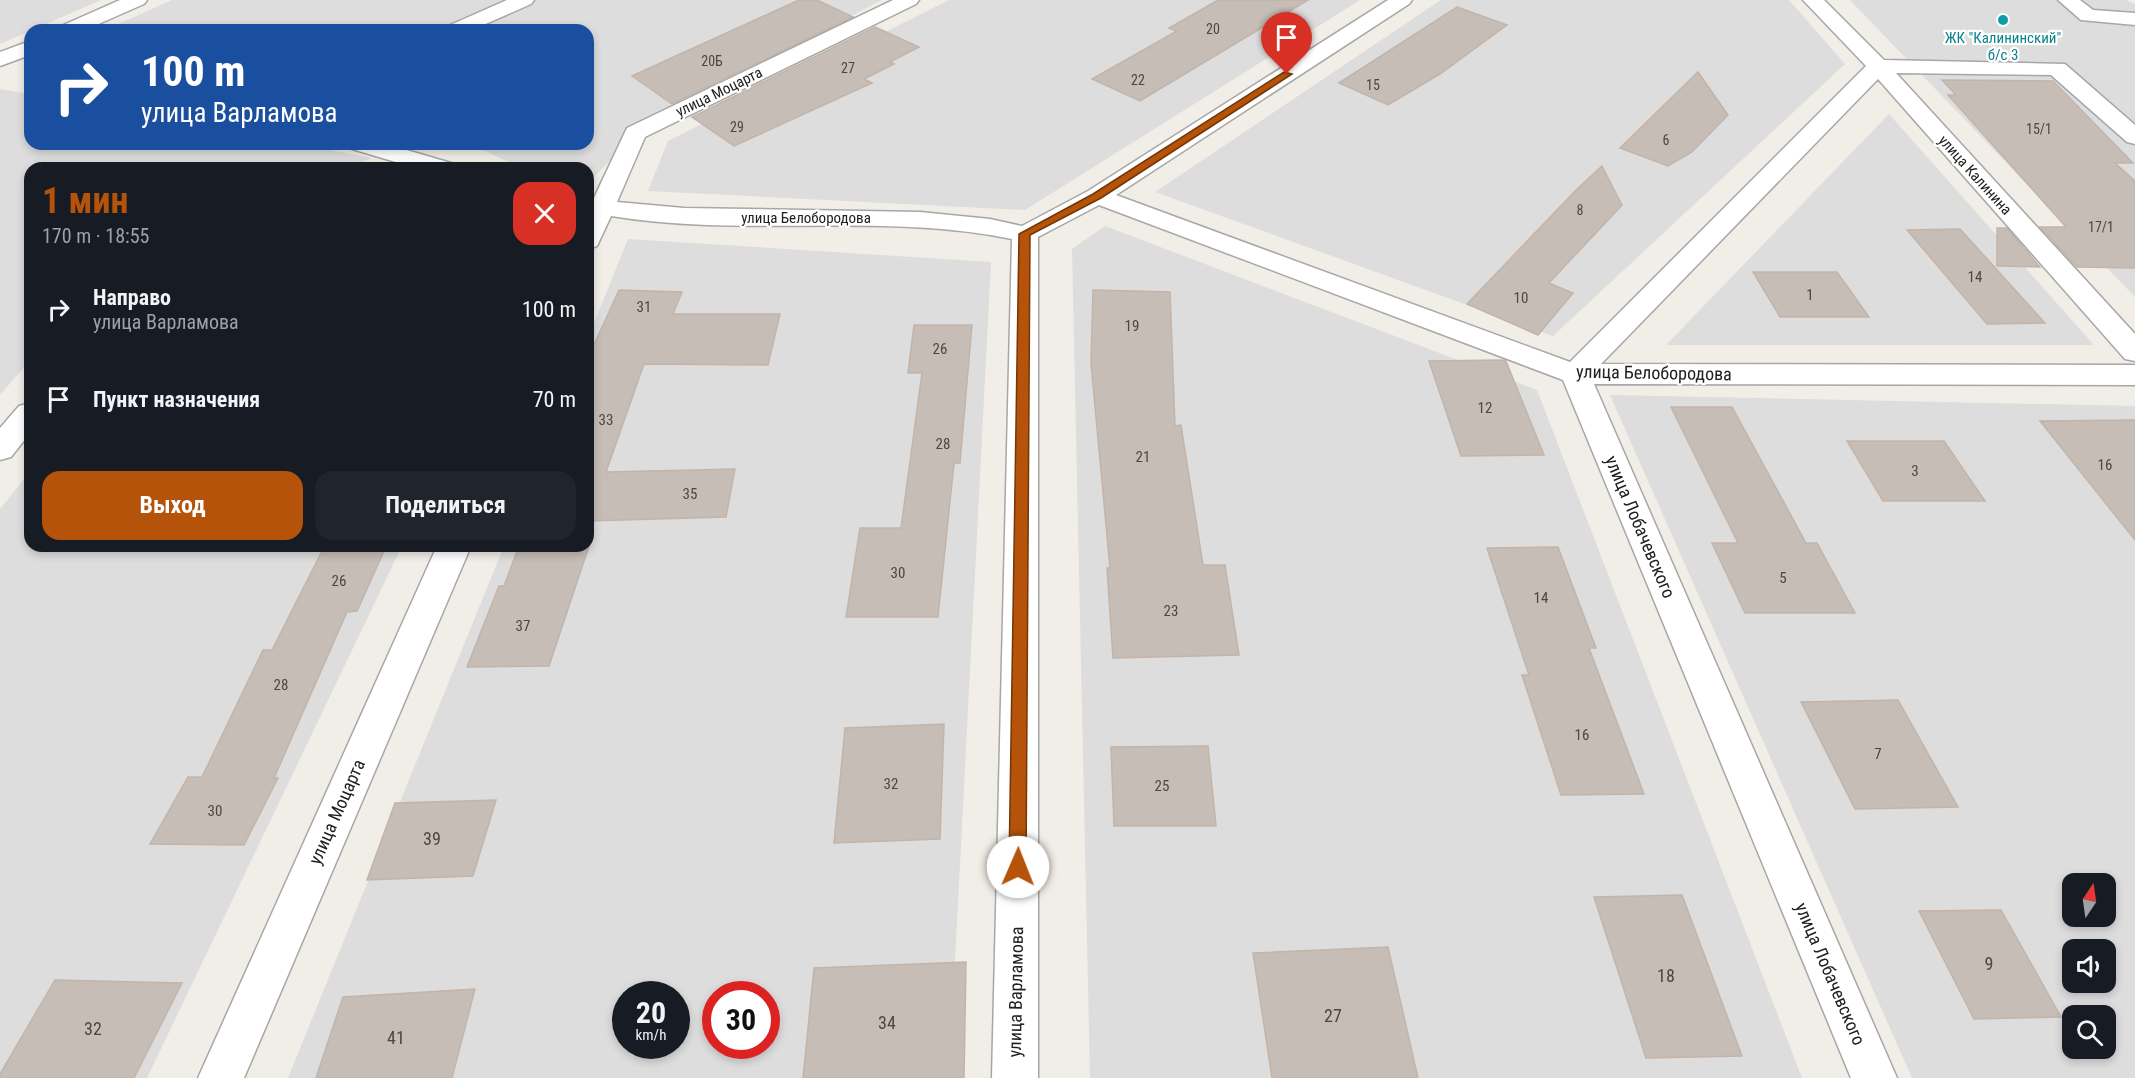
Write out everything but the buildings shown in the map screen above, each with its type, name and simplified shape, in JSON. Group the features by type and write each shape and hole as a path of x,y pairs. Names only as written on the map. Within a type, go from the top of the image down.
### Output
{"street":[{"path":"82,24 137,0"},
{"path":"469,24 524,0"},
{"name":"улица Моцарта","path":"595,206 635,133 909,0"},
{"path":"1025,234 1097,196 1402,0"},
{"name":"улица Калинина","path":"1813,0 1878,66 2135,352"},
{"path":"2068,0 2088,16 2135,19"},
{"path":"0,60 24,50"},
{"path":"1575,374 1878,66 2057,69 2135,137"},
{"path":"380,150 422,162"},
{"name":"улица Белобородова","path":"1097,196 1575,374 2135,375"},
{"name":"улица Белобородова","path":"595,206 682,217 915,219 992,226 1025,234"},
{"name":"улица Варламова","path":"1015,1078 1025,234"},
{"name":"улица Лобачевского","path":"1575,374 1874,1078"},
{"path":"0,449 24,420"},
{"name":"улица Моцарта","path":"220,1078 451,552"}],"shaded area":[{"path":"0,0 101,0 46,24 24,24 24,34 0,44"},
{"path":"172,0 882,0 649,121 594,177 594,162 509,162 483,150 594,150 594,24 118,24"},
{"path":"949,0 1360,0 1025,210 648,191 668,141"},
{"path":"1441,0 1789,0 1845,64 1553,336 1155,192"},
{"path":"1850,0 2126,0 2135,4 2135,297"},
{"path":"0,89 24,93 24,150 330,150 372,158 361,162 24,162 24,367 0,395"},
{"path":"1889,114 2094,345 1666,345"},
{"path":"1105,226 1537,390 1802,1078 1090,1078 1072,249"},
{"path":"628,239 991,262 949,1078 288,1078 502,552 594,552 594,323"},
{"path":"1610,395 2135,406 2135,1078 1912,1078"},
{"path":"24,479 24,552 399,552 147,1078 0,1078 0,509"}],"place":[{"name":"ЖК \"Калининский\" б/с 3","path":"2003,20"}],"route":[{"path":"1018,867 1025,234 1097,196 1287,74"}]}
